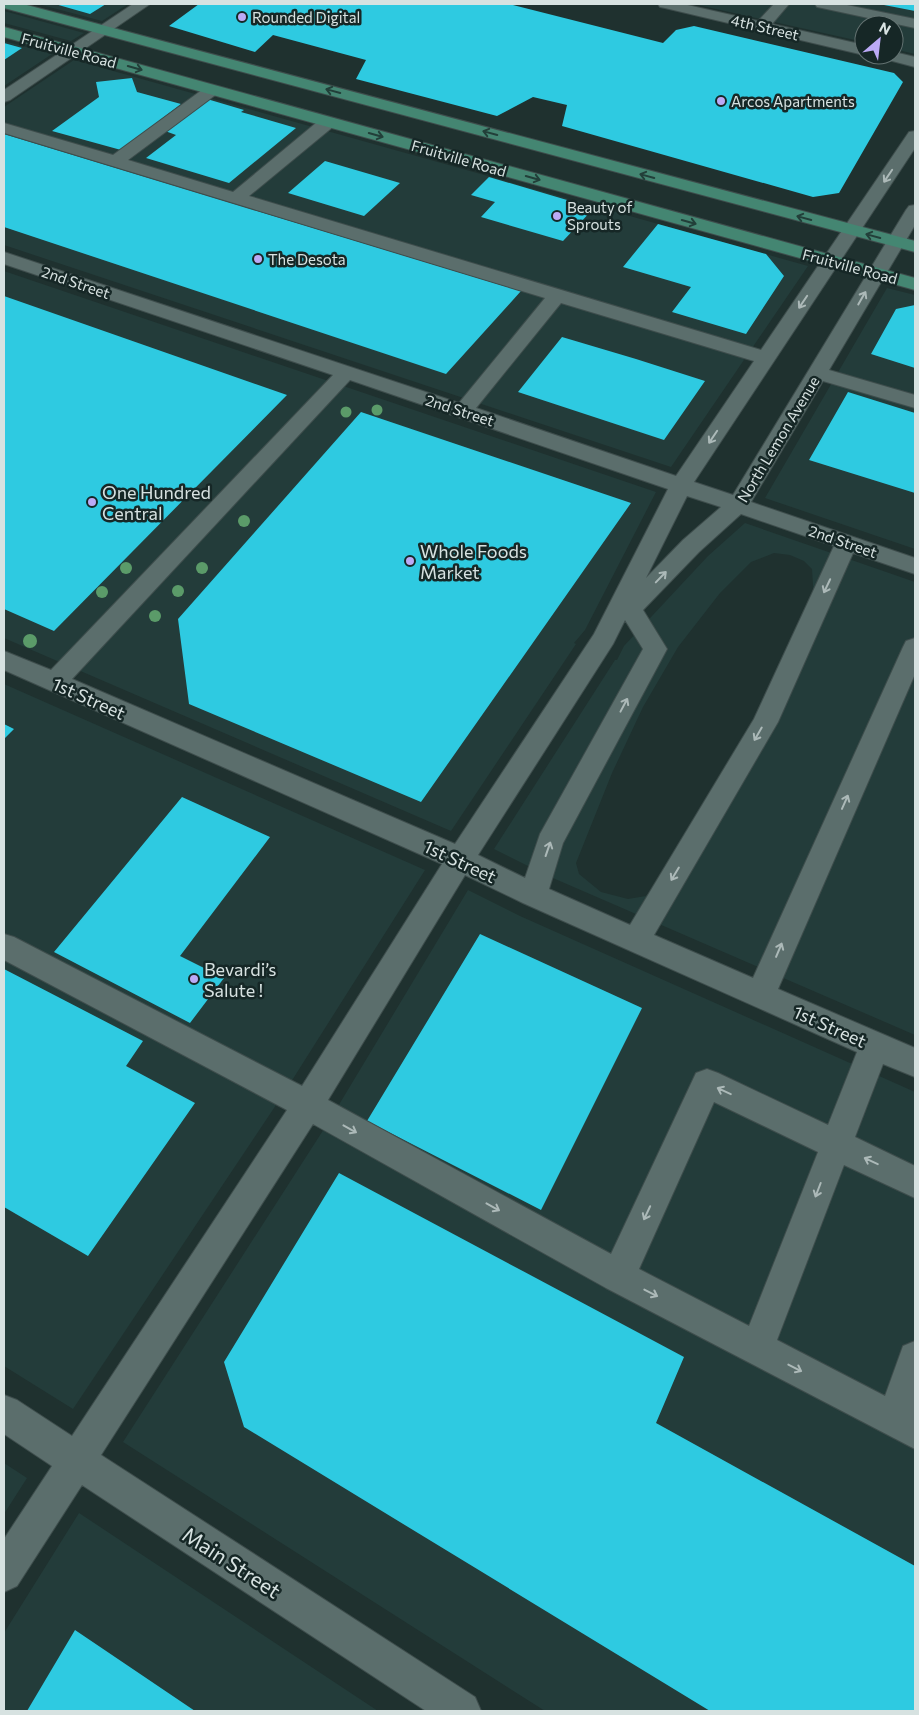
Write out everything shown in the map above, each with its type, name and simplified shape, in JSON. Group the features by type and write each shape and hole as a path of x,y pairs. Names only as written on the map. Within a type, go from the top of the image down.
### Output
{"main road":[{"name":"Fruitville Road","path":"7,4 915,248"},
{"name":"Fruitville Road","path":"4,32 915,284"}],"street":[{"path":"4,97 143,4"},
{"name":"4th Street","path":"665,4 716,9 762,26 854,48"},
{"path":"762,26 782,4"},
{"path":"822,4 915,24"},
{"path":"115,162 212,90"},
{"path":"236,198 328,122"},
{"path":"4,128 765,358"},
{"path":"4,1573 308,1105 460,859 604,638 681,485 915,136"},
{"name":"North Lemon Avenue","path":"604,638 691,546 738,505 774,443 819,373 915,210"},
{"name":"2nd Street","path":"4,258 463,411 915,566"},
{"path":"463,411 558,295"},
{"path":"54,683 346,373"},
{"path":"819,373 915,402"},
{"path":"636,939 765,722 847,542"},
{"path":"533,895 550,842 655,649 630,609"},
{"path":"760,995 915,647"},
{"name":"1st Street","path":"4,660 460,859 533,895 915,1063"},
{"path":"4,946 308,1105 618,1276 905,1426 915,1358"},
{"path":"757,1348 875,1045"},
{"path":"618,1276 707,1083 915,1182"},
{"name":"Main Street","path":"4,1413 461,1711"}],"shaded area":[{"path":"38,4 128,4 102,21"},
{"path":"694,4 915,4 915,54 904,51 904,15 854,15 854,40"},
{"path":"4,11 84,33 71,41 4,23"},
{"path":"4,41 52,54 4,86"},
{"path":"74,60 808,266 671,467 4,245 4,107"},
{"path":"4,271 656,492 585,630 574,643 576,644 451,831 4,638"},
{"path":"887,288 915,295 915,549 765,498"},
{"path":"745,523 915,582 915,1035 546,875 494,849 615,660 617,660 624,646 708,556","holes":["774,553 790,555 804,561 812,569 814,601 728,796 678,861 646,896 628,899 601,892 579,874 576,863 612,773 643,707 678,647 720,593 751,562"]},
{"path":"4,684 425,870 284,1093 73,1409 4,1366"},
{"path":"468,890 520,916 915,1092 915,1711 545,1711 123,1442 331,1118"},
{"path":"4,1463 27,1478 4,1514"},
{"path":"79,1513 378,1711 4,1711 4,1633"}],"building":[{"path":"55,4 106,4 90,14"},
{"name":"Arcos Apartments","path":"199,4 509,4 663,43 676,30 694,26 894,73 903,82 839,193 813,197 562,126 567,105 533,97 497,116 356,79 366,60 273,35 255,52 169,26"},
{"path":"915,4 915,11 884,5"},
{"path":"4,43 22,48 4,60"},
{"path":"132,78 137,92 181,104 121,150 52,131 99,97 96,82"},
{"path":"207,99 244,110 241,112 296,128 229,183 146,158 176,135 165,131"},
{"name":"The Desota","path":"4,134 521,291 446,374 4,227"},
{"path":"325,161 400,183 364,216 288,193"},
{"path":"489,177 594,208 563,241 481,217 495,202 471,195"},
{"path":"658,224 766,254 784,276 746,334 672,312 691,287 623,267"},
{"name":"One Hundred Central","path":"4,296 287,395 54,631 4,609"},
{"path":"915,305 915,368 871,354 896,309"},
{"path":"562,337 705,381 664,440 518,392"},
{"path":"848,392 915,413 915,493 809,460"},
{"name":"Whole Foods Market","path":"361,412 631,503 421,802 189,704 178,619"},
{"path":"4,724 14,729 4,739"},
{"path":"182,797 270,837 180,956 224,978 190,1023 54,952"},
{"path":"480,934 642,1008 541,1210 367,1121"},
{"path":"4,969 143,1041 126,1066 195,1103 88,1256 4,1207"},
{"path":"339,1173 684,1357 656,1423 915,1566 915,1711 710,1711 244,1427 224,1362"},
{"path":"75,1630 195,1711 27,1711"}],"place":[{"name":"Rounded Digital","path":"242,17"},
{"name":"Arcos Apartments","path":"721,101"},
{"name":"Beauty of Sprouts","path":"557,216"},
{"name":"The Desota","path":"258,259"},
{"name":"One Hundred Central","path":"92,502"},
{"name":"Whole Foods Market","path":"410,561"},
{"name":"Bevardi’s Salute !","path":"194,979"}]}
